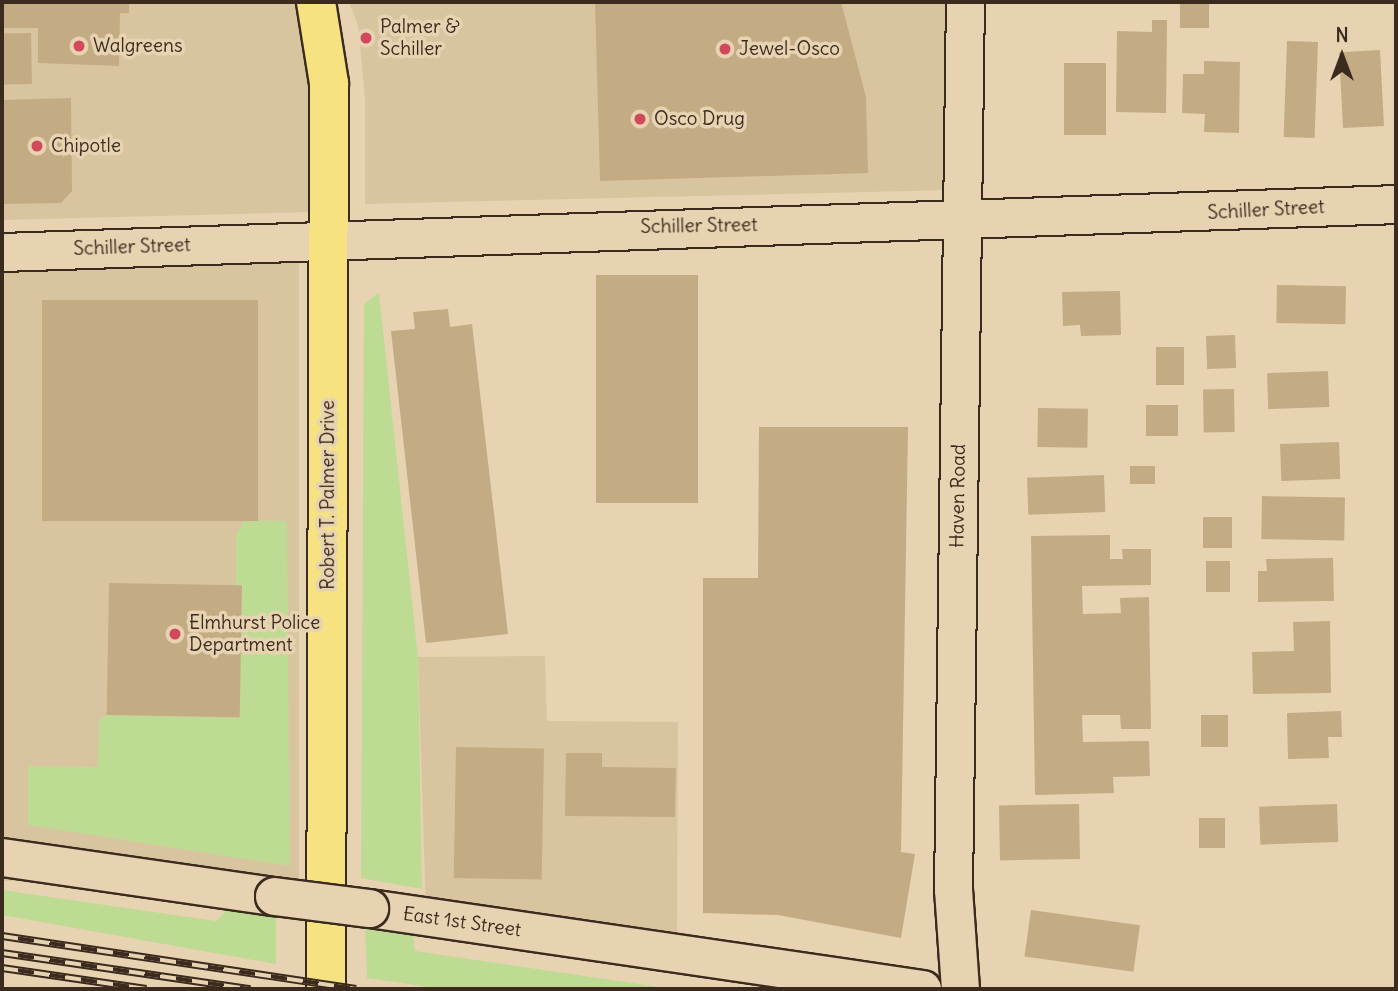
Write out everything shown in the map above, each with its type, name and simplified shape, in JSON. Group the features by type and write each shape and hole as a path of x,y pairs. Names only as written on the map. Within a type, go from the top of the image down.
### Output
{"main road":[{"name":"Robert T. Palmer Drive","path":"316,2 329,83 326,989"}],"street":[{"name":"Haven Road","path":"960,989 953,890 965,2"},
{"name":"Schiller Street","path":"2,251 1396,204"},
{"name":"East 1st Street","path":"2,857 922,989"}],"shaded area":[{"path":"2,2 295,2 311,61 311,212 2,220"},
{"path":"349,2 956,2 952,190 365,204 365,98 358,25"},
{"path":"2,262 299,262 299,881 2,881"},
{"path":"545,656 547,721 678,722 677,948 426,914 418,657"}],"green space":[{"path":"379,293 418,657 422,889 361,878 364,304"},
{"path":"245,520 287,521 290,866 28,825 28,766 98,767 99,720 107,715 240,718 242,586 236,585 236,534"},
{"path":"2,890 216,921 232,905 276,910 276,964 2,915"},
{"path":"365,924 413,931 415,951 673,989 442,989 367,978"}],"building":[{"name":"Walgreens","path":"2,2 129,2 129,13 120,13 119,66 38,63 38,28 2,28"},
{"name":"Jewel-Osco","path":"595,2 841,2 866,97 868,173 600,181"},
{"path":"1180,2 1209,2 1209,28 1180,28"},
{"path":"1152,20 1167,20 1166,113 1116,112 1117,31 1152,32"},
{"path":"31,33 32,84 3,84 2,34"},
{"path":"1287,41 1318,42 1315,138 1284,137"},
{"path":"1380,50 1384,126 1343,128 1339,52"},
{"path":"1204,61 1240,62 1239,133 1204,132 1205,114 1182,113 1183,74 1204,74"},
{"path":"1064,63 1106,63 1106,135 1064,135"},
{"name":"Chipotle","path":"71,98 72,191 61,203 2,204 2,100"},
{"path":"596,275 698,275 698,503 596,503"},
{"path":"1277,285 1346,286 1345,324 1276,323"},
{"path":"1120,291 1121,335 1081,336 1080,325 1063,326 1062,292"},
{"path":"42,300 258,300 258,521 42,521"},
{"path":"448,309 450,327 472,324 508,634 426,643 391,331 415,329 413,312"},
{"path":"1235,335 1236,368 1207,369 1206,336"},
{"path":"1156,347 1184,347 1184,385 1156,385"},
{"path":"1328,371 1329,407 1268,409 1267,373"},
{"path":"1234,389 1235,432 1204,433 1203,390"},
{"path":"1146,405 1178,405 1178,436 1146,436"},
{"path":"1038,408 1088,409 1087,448 1037,447"},
{"path":"759,427 908,427 901,852 915,854 901,938 778,915 703,913 703,578 758,578"},
{"path":"1339,442 1340,479 1281,481 1280,444"},
{"path":"1130,466 1155,466 1155,484 1130,484"},
{"path":"1104,475 1105,512 1028,515 1027,478"},
{"path":"1262,496 1345,497 1344,540 1261,539"},
{"path":"1203,517 1232,517 1232,548 1203,548"},
{"path":"1110,535 1110,559 1123,559 1122,549 1151,549 1151,585 1082,586 1083,614 1121,613 1120,598 1149,597 1151,729 1121,729 1120,715 1082,715 1083,742 1149,741 1150,776 1113,777 1114,793 1035,795 1031,536"},
{"path":"1333,558 1334,601 1258,602 1258,571 1267,571 1266,559"},
{"path":"1206,561 1230,561 1230,592 1206,592"},
{"name":"Elmhurst Police Department","path":"109,583 242,585 240,717 107,715"},
{"path":"1330,621 1331,693 1253,694 1252,652 1294,651 1293,622"},
{"path":"1341,711 1342,737 1328,737 1329,758 1288,759 1287,713"},
{"path":"1201,715 1228,715 1228,747 1201,747"},
{"path":"456,747 544,749 542,880 454,878"},
{"path":"566,753 602,753 602,767 676,768 675,817 565,816"},
{"path":"1079,804 1080,859 1000,860 999,805"},
{"path":"1337,804 1338,842 1260,845 1259,807"},
{"path":"1199,818 1225,818 1225,848 1199,848"},
{"path":"1031,910 1140,925 1133,972 1024,957"}],"railway":[{"path":"2,936 356,989"},
{"path":"2,953 250,989"},
{"path":"2,968 146,989"}],"place":[{"name":"Palmer & Schiller","path":"366,38"},
{"name":"Walgreens","path":"79,46"},
{"name":"Jewel-Osco","path":"725,49"},
{"name":"Osco Drug","path":"640,119"},
{"name":"Chipotle","path":"37,146"},
{"name":"Elmhurst Police Department","path":"175,634"}]}
